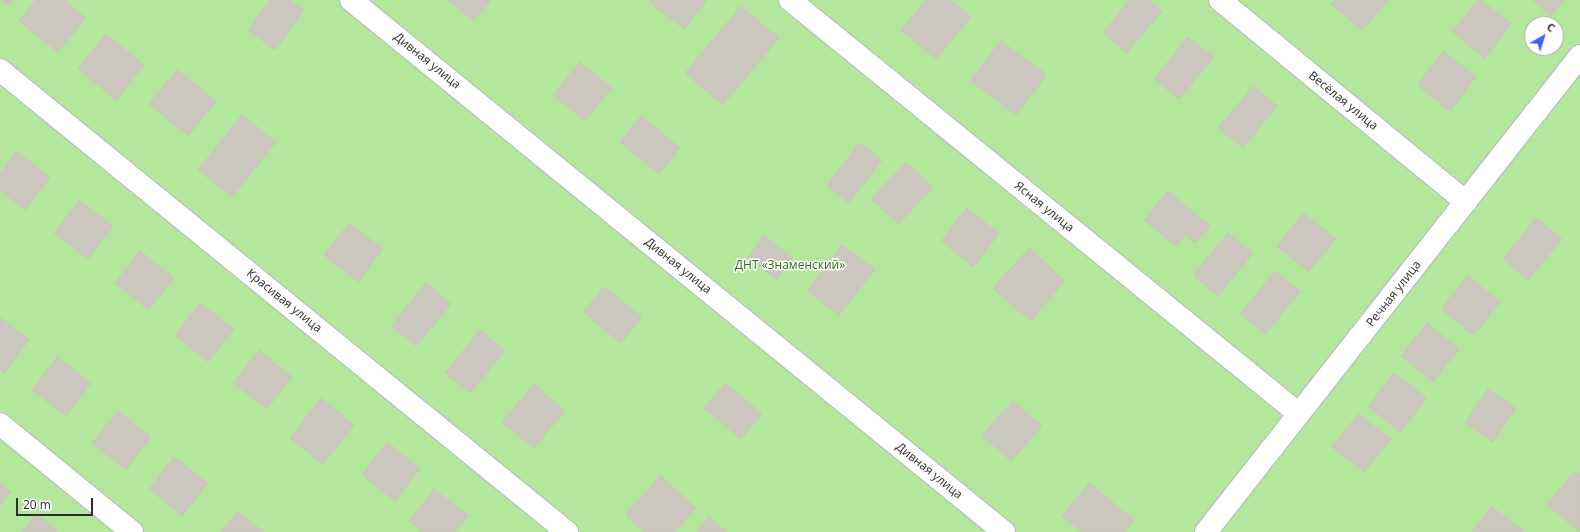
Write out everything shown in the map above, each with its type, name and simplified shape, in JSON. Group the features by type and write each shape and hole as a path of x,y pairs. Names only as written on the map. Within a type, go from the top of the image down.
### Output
{"street":[{"name":"Дивная улица","path":"351,0 1004,532"},
{"name":"Ясная улица","path":"790,0 1299,414"},
{"name":"Весёлая улица","path":"1220,0 1466,202"},
{"name":"Речная улица","path":"1206,532 1580,56"},
{"name":"Красивая улица","path":"0,70 567,532"},
{"path":"0,424 132,532"}],"green space":[{"name":"ДНТ «Знаменский»","path":"0,0 1580,0 1580,532 0,532"}],"building":[{"path":"1,0 12,0 8,5"},
{"path":"36,0 64,0 86,18 58,52 19,21"},
{"path":"270,0 290,0 304,10 275,50 248,30"},
{"path":"448,0 491,0 474,21"},
{"path":"650,0 707,0 684,29 649,2"},
{"path":"926,0 951,0 971,17 936,59 901,30"},
{"path":"1129,0 1149,0 1162,11 1127,53 1103,33"},
{"path":"1335,0 1388,0 1362,30 1331,4"},
{"path":"1478,0 1481,0 1511,24 1485,58 1452,32"},
{"path":"1532,0 1564,0 1551,16"},
{"path":"741,6 779,38 723,105 685,73"},
{"path":"106,34 144,65 116,100 78,69"},
{"path":"1188,37 1214,57 1179,99 1154,79"},
{"path":"1001,41 1047,75 1016,115 970,81"},
{"path":"1444,51 1476,77 1450,111 1417,85"},
{"path":"580,62 612,88 585,121 553,95"},
{"path":"177,70 216,101 188,136 149,104"},
{"path":"1253,86 1277,106 1243,148 1218,128"},
{"path":"242,115 276,142 232,197 198,170"},
{"path":"641,116 680,148 659,174 620,142"},
{"path":"859,143 882,160 849,203 827,186"},
{"path":"17,151 50,178 25,210 0,190 0,173"},
{"path":"906,162 933,187 899,224 871,199"},
{"path":"1168,191 1210,226 1195,243 1185,235 1176,246 1144,220"},
{"path":"79,200 113,226 88,259 54,233"},
{"path":"967,208 999,234 973,267 941,241"},
{"path":"1303,213 1336,239 1309,272 1277,246"},
{"path":"1536,218 1562,239 1528,280 1503,259"},
{"path":"349,223 383,249 358,282 324,255"},
{"path":"1228,233 1253,253 1218,296 1193,275"},
{"path":"764,236 793,258 777,280 748,258"},
{"path":"842,245 875,269 839,315 807,291"},
{"path":"1029,248 1065,281 1030,321 993,288"},
{"path":"140,251 174,278 149,310 115,283"},
{"path":"1275,271 1300,292 1265,334 1240,314"},
{"path":"1468,276 1500,302 1474,335 1441,309"},
{"path":"426,283 451,304 416,346 391,326"},
{"path":"604,287 642,317 621,343 583,312"},
{"path":"200,303 234,329 208,362 175,335"},
{"path":"0,317 29,340 4,373 0,370"},
{"path":"1427,323 1459,349 1433,382 1401,356"},
{"path":"480,330 505,351 470,393 445,373"},
{"path":"259,350 292,377 267,409 233,383"},
{"path":"57,357 91,383 66,416 32,390"},
{"path":"1394,373 1427,398 1400,432 1368,406"},
{"path":"725,383 762,414 741,439 704,408"},
{"path":"534,384 565,411 534,448 502,422"},
{"path":"1488,389 1516,408 1493,442 1465,423"},
{"path":"321,398 354,425 323,464 290,438"},
{"path":"1013,401 1042,426 1011,461 982,435"},
{"path":"118,411 151,437 126,470 92,443"},
{"path":"1358,414 1391,439 1364,472 1332,447"},
{"path":"387,442 420,469 395,501 362,475"},
{"path":"174,457 208,483 182,516 149,489"},
{"path":"1575,471 1580,475 1580,532 1547,505"},
{"path":"661,476 696,508 675,532 644,532 625,515"},
{"path":"0,483 11,492 0,505"},
{"path":"1089,483 1134,520 1124,532 1082,532 1062,516"},
{"path":"434,489 468,516 455,532 422,532 409,521"},
{"path":"1492,507 1525,532 1472,532"},
{"path":"237,511 264,532 221,532"},
{"path":"37,514 58,532 22,532"},
{"path":"709,517 727,532 697,532"}]}
